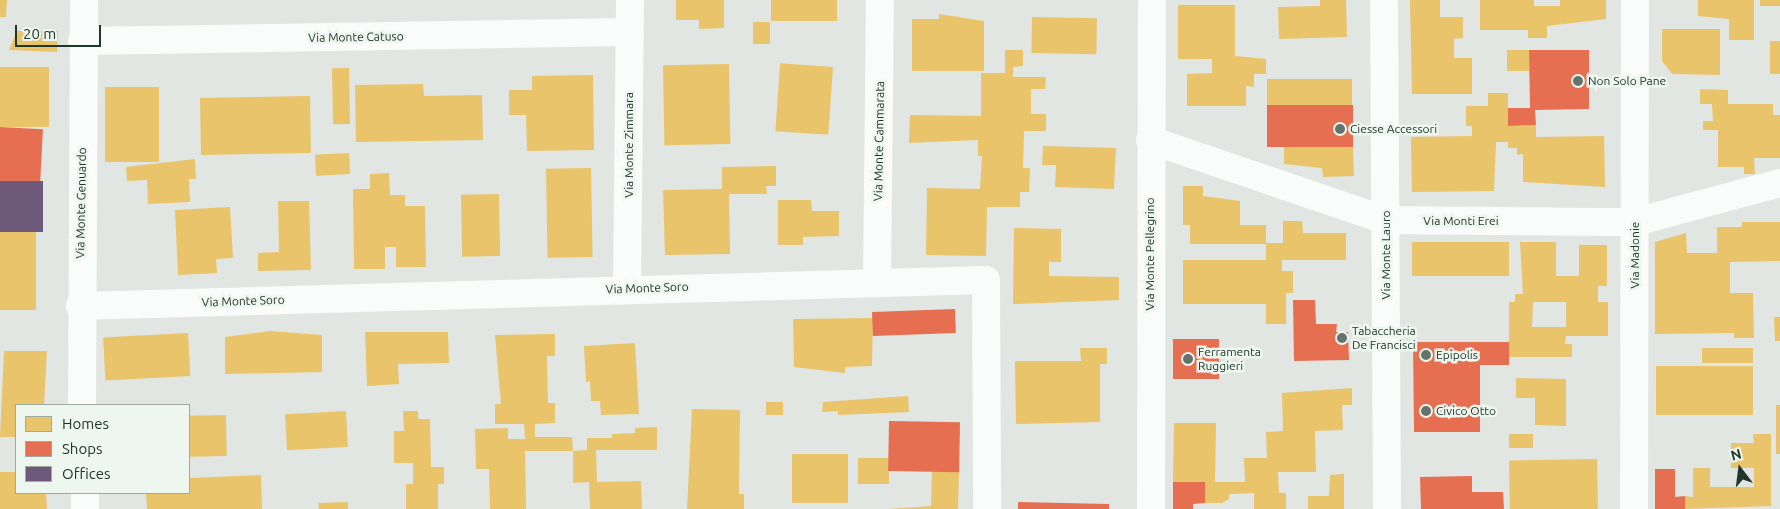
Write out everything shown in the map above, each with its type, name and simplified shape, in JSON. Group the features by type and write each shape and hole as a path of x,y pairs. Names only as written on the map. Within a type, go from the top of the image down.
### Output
{"street":[{"name":"Via Monte Genuardo","path":"82,404 80,306 84,0"},
{"name":"Via Monte Zimmara","path":"628,289 630,0"},
{"name":"Via Monte Cammarata","path":"877,281 880,0"},
{"name":"Via Monte Pellegrino","path":"1151,509 1150,140 1152,0"},
{"name":"Via Monte Lauro","path":"1384,0 1388,509"},
{"name":"Via Madonie","path":"1634,509 1635,0"},
{"name":"Via Monte Catuso","path":"82,41 629,32"},
{"name":"Via Monti Erei","path":"1150,140 1385,220 1635,222 1780,183"},
{"name":"Via Monte Soro","path":"80,306 877,281 986,280 987,509"},
{"path":"85,494 85,509"}],"building: Homes":[{"path":"0,0 7,0 6,17 0,17"},
{"path":"676,0 724,0 724,28 699,29 699,20 676,20"},
{"path":"771,0 837,0 837,21 771,21"},
{"path":"1320,0 1346,0 1347,37 1279,39 1278,7 1320,6"},
{"path":"1410,0 1440,0 1440,17 1463,17 1463,38 1454,39 1454,58 1472,58 1472,94 1412,94"},
{"path":"1480,0 1534,0 1534,6 1560,6 1560,0 1606,0 1606,19 1547,26 1547,38 1528,38 1528,30 1480,30"},
{"path":"1698,0 1754,0 1754,40 1729,40 1729,19 1698,16"},
{"path":"1760,0 1780,0 1780,6 1760,6"},
{"path":"1178,5 1235,5 1235,56 1266,59 1266,74 1254,74 1254,87 1246,86 1246,106 1187,106 1187,74 1212,73 1212,59 1178,59"},
{"path":"939,14 984,21 984,71 912,71 912,19 939,19"},
{"path":"1032,17 1097,18 1096,54 1031,53"},
{"path":"753,22 770,22 770,44 753,44"},
{"path":"1662,29 1720,29 1720,75 1672,74 1662,61"},
{"path":"17,31 58,31 57,52 9,50"},
{"path":"1770,41 1780,41 1780,74 1770,74"},
{"path":"1005,50 1023,50 1023,66 1013,67 1013,77 1046,77 1045,89 1031,89 1031,114 1046,114 1046,131 1024,131 1023,168 1030,168 1029,192 1020,192 1020,207 987,207 986,256 926,255 927,188 980,189 982,156 978,156 978,140 909,143 910,115 981,116 981,73 1005,73"},
{"path":"1507,50 1529,50 1529,71 1507,71"},
{"path":"780,63 833,67 828,135 775,131"},
{"path":"729,64 730,144 664,145 663,65"},
{"path":"0,67 49,67 49,127 0,127"},
{"path":"332,68 349,68 350,124 333,124"},
{"path":"593,75 594,150 527,151 526,115 509,115 509,90 532,90 532,76"},
{"path":"1267,79 1352,79 1352,105 1267,105"},
{"path":"423,84 424,96 482,95 483,140 356,142 355,85"},
{"path":"105,87 159,87 159,162 105,162"},
{"path":"1700,89 1728,90 1728,104 1773,104 1773,115 1780,115 1780,158 1754,158 1755,174 1744,174 1744,167 1718,167 1718,130 1703,130 1703,121 1713,121 1712,104 1700,104"},
{"path":"1488,93 1508,93 1508,126 1536,125 1536,137 1604,136 1605,187 1523,182 1523,154 1517,155 1517,148 1508,148 1508,142 1496,142 1494,191 1412,192 1411,137 1472,136 1472,126 1466,126 1466,106 1488,106"},
{"path":"310,96 311,153 201,155 200,98"},
{"path":"1043,146 1116,148 1114,189 1055,187 1056,165 1042,165"},
{"path":"1353,146 1354,176 1323,177 1322,168 1284,164 1284,147"},
{"path":"349,153 350,174 316,176 315,155"},
{"path":"195,159 196,179 189,179 190,202 148,204 147,180 127,181 126,167"},
{"path":"776,166 776,186 766,186 767,194 729,194 730,254 665,255 663,190 722,189 722,167"},
{"path":"591,168 593,257 548,258 546,169"},
{"path":"389,173 390,195 405,195 405,206 425,206 426,267 396,267 396,247 385,247 385,269 354,269 353,189 370,189 370,174"},
{"path":"1183,186 1203,186 1203,196 1240,201 1240,225 1266,225 1266,244 1190,244 1190,225 1183,225"},
{"path":"499,194 500,256 462,257 461,195"},
{"path":"778,200 811,200 812,211 839,211 839,236 803,237 803,245 778,245"},
{"path":"278,201 309,201 311,270 258,271 258,253 279,252"},
{"path":"230,207 233,258 216,259 217,273 178,275 175,210"},
{"path":"1283,221 1302,221 1303,233 1346,233 1346,260 1282,260 1282,271 1293,271 1293,293 1286,293 1286,324 1266,324 1266,304 1183,304 1183,260 1266,260 1266,243 1283,243"},
{"path":"1742,222 1780,222 1780,261 1730,262 1730,293 1753,293 1754,338 1734,338 1734,333 1655,334 1655,242 1686,233 1687,253 1717,253 1717,227 1742,227"},
{"path":"1014,228 1061,229 1061,262 1049,262 1049,276 1119,277 1119,300 1013,304"},
{"path":"0,232 36,232 36,310 0,310"},
{"path":"1412,242 1509,242 1509,276 1412,276"},
{"path":"1520,242 1556,242 1556,276 1579,276 1579,245 1607,245 1607,286 1598,286 1598,302 1608,302 1608,336 1566,336 1565,344 1572,344 1572,357 1509,357 1509,302 1515,302 1515,294 1523,294","holes":["1533,302 1566,302 1566,327 1532,327"]},
{"path":"1774,317 1780,317 1780,341 1775,341"},
{"path":"873,318 872,366 845,367 845,373 794,367 793,319"},
{"path":"270,331 322,335 322,372 225,374 225,337"},
{"path":"365,332 448,332 449,363 398,364 399,384 367,386"},
{"path":"188,333 190,376 105,380 103,337"},
{"path":"555,334 555,356 547,356 548,403 555,403 555,423 535,424 535,437 572,437 573,451 525,451 526,509 490,509 489,469 476,469 475,429 508,428 508,439 525,439 524,424 495,424 495,404 501,404 495,335"},
{"path":"635,343 639,414 601,415 600,401 591,401 590,381 586,382 584,346"},
{"path":"1080,348 1107,348 1107,364 1100,364 1100,422 1016,424 1015,361 1081,361"},
{"path":"1702,348 1753,348 1753,363 1702,363"},
{"path":"4,351 47,351 44,404 15,404 15,437 0,437"},
{"path":"1656,366 1753,366 1753,415 1656,415"},
{"path":"1516,378 1566,379 1566,426 1535,425 1535,398 1516,398"},
{"path":"1352,388 1352,405 1342,405 1343,430 1315,431 1316,472 1278,472 1279,493 1286,493 1286,509 1254,509 1254,493 1229,494 1229,499 1222,503 1205,503 1205,482 1173,482 1174,423 1216,423 1215,482 1245,482 1244,458 1267,458 1266,432 1283,431 1282,393"},
{"path":"908,396 909,412 838,415 838,411 822,412 823,402"},
{"path":"766,402 783,402 783,415 766,415"},
{"path":"1776,405 1780,405 1780,454 1776,454"},
{"path":"692,409 740,410 739,494 744,494 744,509 687,509"},
{"path":"346,411 348,447 287,450 285,414"},
{"path":"403,411 418,411 418,419 430,419 431,467 444,467 444,484 438,484 438,509 406,509 406,484 413,484 413,463 394,463 394,431 404,431"},
{"path":"226,415 227,456 190,457 190,416"},
{"path":"657,427 657,450 596,450 597,482 641,481 642,509 590,509 589,482 573,483 573,451 587,450 587,438 612,438 612,434 635,433 635,428"},
{"path":"1509,434 1533,434 1533,448 1509,448"},
{"path":"1753,434 1771,434 1771,506 1685,509 1685,496 1693,497 1693,468 1710,468 1710,487 1754,487 1754,468 1731,468 1731,443 1754,443"},
{"path":"792,454 848,454 848,503 792,503"},
{"path":"858,458 889,458 889,484 858,484"},
{"path":"1597,459 1598,509 1510,509 1509,461"},
{"path":"932,471 959,471 958,509 888,509 931,506"},
{"path":"0,472 15,472 15,494 46,494 47,509 0,509"},
{"path":"1344,474 1344,509 1308,509 1308,496 1329,496 1330,475"},
{"path":"261,475 262,509 147,509 146,494 190,494 190,478"},
{"path":"348,502 348,509 319,509 318,503"}],"building: Shops":[{"path":"1529,50 1589,50 1589,109 1535,110 1536,125 1508,126 1508,108 1530,108"},
{"path":"1267,105 1353,105 1353,147 1267,147"},
{"path":"0,127 43,129 40,183 0,181"},
{"path":"1293,300 1315,300 1316,324 1337,324 1336,332 1348,332 1349,360 1294,361"},
{"path":"955,309 956,333 873,336 872,312"},
{"path":"1173,339 1219,339 1219,379 1173,379"},
{"path":"1413,342 1509,342 1509,365 1480,365 1480,432 1414,432"},
{"path":"889,421 960,422 959,472 888,471"},
{"path":"1655,469 1675,469 1675,497 1685,496 1685,509 1655,509"},
{"path":"1472,476 1472,492 1503,492 1504,509 1421,509 1420,477"},
{"path":"1173,482 1205,482 1205,503 1193,504 1193,509 1173,509"},
{"path":"1018,502 1109,504 1109,509 1018,509"}],"building: Offices":[{"path":"0,181 43,181 43,232 0,232"}],"place":[{"name":"Non Solo Pane","path":"1578,81"},
{"name":"Ciesse Accessori","path":"1340,129"},
{"name":"Tabaccheria De Francisci","path":"1342,338"},
{"name":"Epipolis","path":"1426,355"},
{"name":"Ferramenta Ruggieri","path":"1188,359"},
{"name":"Civico Otto","path":"1426,411"}]}
